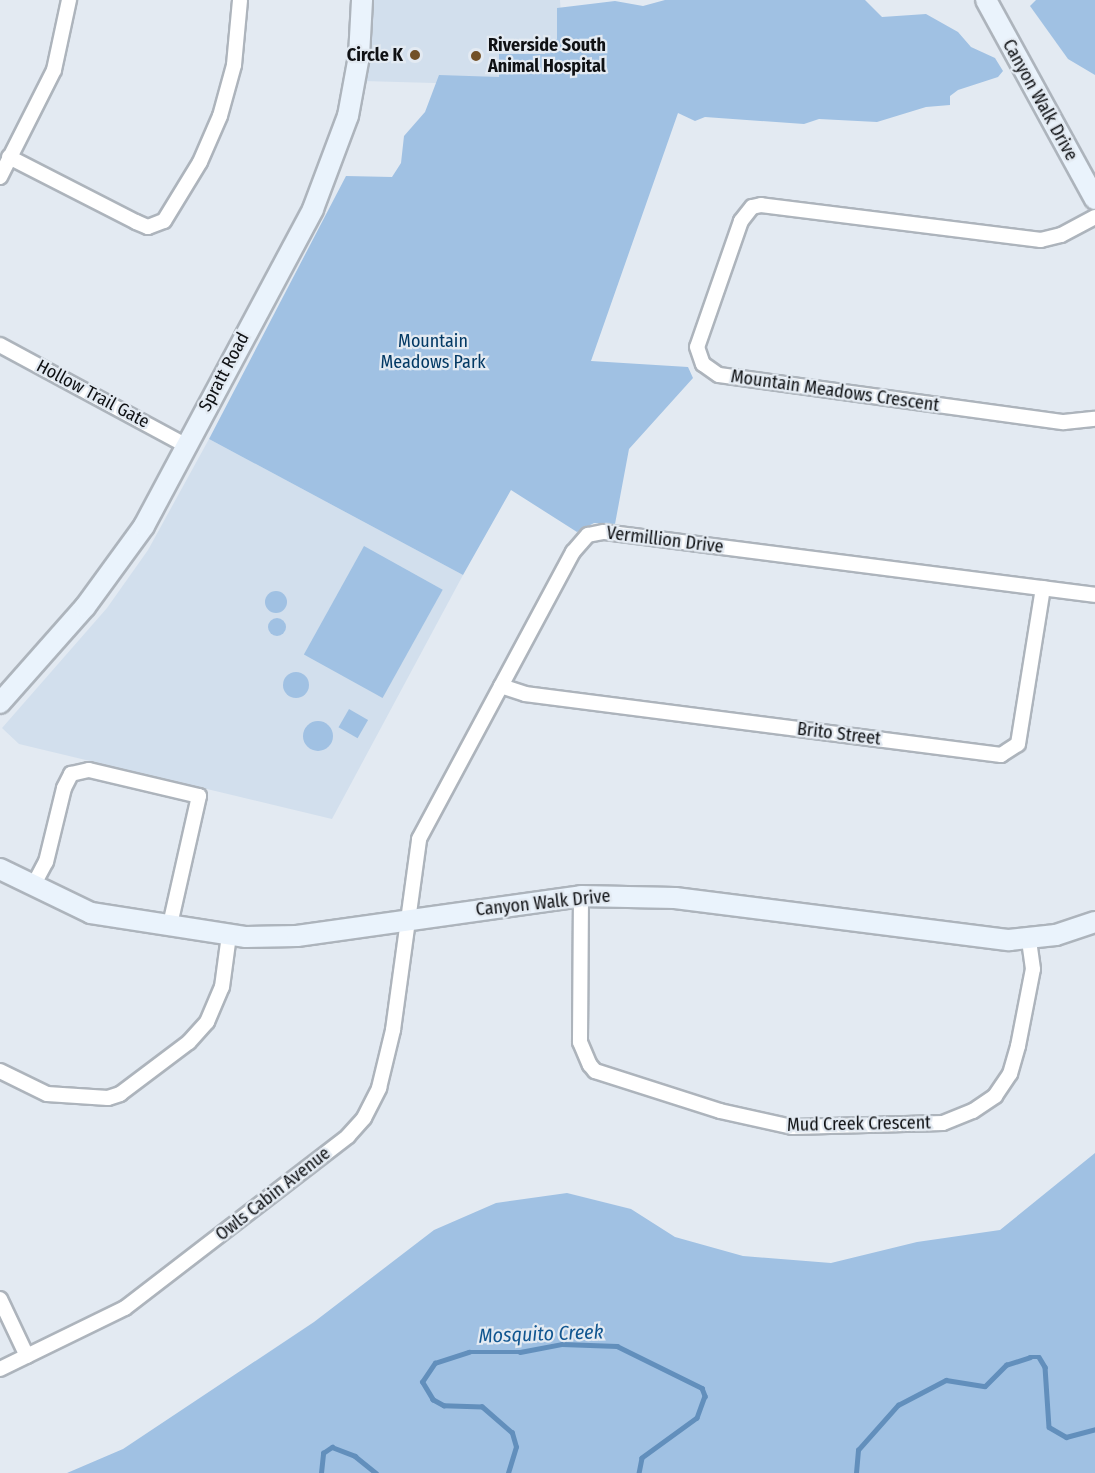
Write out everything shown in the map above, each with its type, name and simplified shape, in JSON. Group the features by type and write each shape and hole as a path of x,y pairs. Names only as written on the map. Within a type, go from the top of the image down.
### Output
{"street":[{"path":"0,177 54,70 69,0"},
{"path":"9,157 148,227 164,221 200,162 226,99 234,65 240,0"},
{"name":"Spratt Road","path":"0,703 117,567 144,526 329,174 353,97 362,0"},
{"name":"Canyon Walk Drive","path":"986,0 1095,199"},
{"name":"Mountain Meadows Crescent","path":"1095,217 1041,240 761,204 752,207 741,221 697,347 703,364 719,375 1064,422 1095,419"},
{"name":"Hollow Trail Gate","path":"0,345 185,445"},
{"name":"Vermillion Drive","path":"409,918 419,839 573,552 582,540 596,532 1095,595"},
{"name":"Brito Street","path":"501,686 525,694 1001,755 1018,744 1043,588"},
{"path":"33,886 46,862 64,788 71,774 89,770 199,796 170,925"},
{"name":"Canyon Walk Drive","path":"0,869 92,913 229,935 297,936 409,918 581,896 675,898 1000,939 1029,939 1056,935 1095,921"},
{"name":"Mud Creek Crescent","path":"581,896 580,1042 595,1071 720,1111 792,1127 943,1123 973,1112 995,1096 1010,1074 1018,1046 1033,969 1029,939"},
{"name":"Owls Cabin Avenue","path":"0,1369 125,1308 348,1136 359,1124 373,1103 382,1077 393,1030 409,918"},
{"path":"0,1071 46,1094 108,1098 120,1094 189,1042 207,1022 222,987 229,935"},
{"path":"0,1299 27,1356"}],"shaded area":[{"path":"368,0 560,0 563,47 551,61 505,85 363,81"},
{"path":"209,439 463,575 332,819 19,744 2,728 107,608 148,550"}],"green space":[{"name":"Mountain Meadows Park","path":"665,0 865,0 882,17 926,14 958,32 971,47 995,58 1003,71 998,77 958,90 950,96 950,105 926,107 877,122 819,119 804,124 705,117 695,121 678,113 591,361 688,367 693,378 629,449 615,524 594,523 577,532 511,490 463,575 209,439 346,176 392,177 401,163 404,136 425,112 439,75 499,77 499,54 545,54 546,39 557,39 557,8 615,1 643,6"},
{"path":"1036,0 1095,0 1095,75 1068,59 1030,6"},
{"path":"364,546 443,590 383,698 304,654"},
{"path":"276,591 284,594 287,602 284,610 276,613 268,610 265,602 268,594"},
{"path":"273,618 281,618 286,623 284,634 273,636 268,631 268,623"},
{"path":"296,672 305,676 309,685 305,694 296,698 287,694 283,685 287,676"},
{"path":"349,709 368,720 358,738 338,727"},
{"path":"318,721 329,725 333,736 329,747 318,751 307,747 303,736 307,725"},
{"path":"1095,1153 1095,1473 67,1473 123,1449 314,1322 434,1230 496,1203 567,1193 631,1209 675,1237 743,1256 831,1263 917,1242 1000,1230"}],"waterway":[{"name":"Mosquito Creek","path":"508,1473 516,1447 512,1433 482,1407 444,1406 433,1400 422,1382 435,1363 469,1352 520,1352 562,1344 617,1346 702,1388 705,1396 697,1418 642,1458 639,1473"},
{"name":"Mosquito Creek","path":"856,1473 858,1450 898,1405 946,1380 985,1386 1006,1365 1030,1357 1039,1357 1045,1367 1049,1427 1066,1437 1095,1429"},
{"name":"Mosquito Creek","path":"321,1473 323,1453 332,1447 355,1456 376,1473"}],"place":[{"name":"Circle K","path":"415,55"},
{"name":"Riverside South Animal Hospital","path":"476,56"}]}
